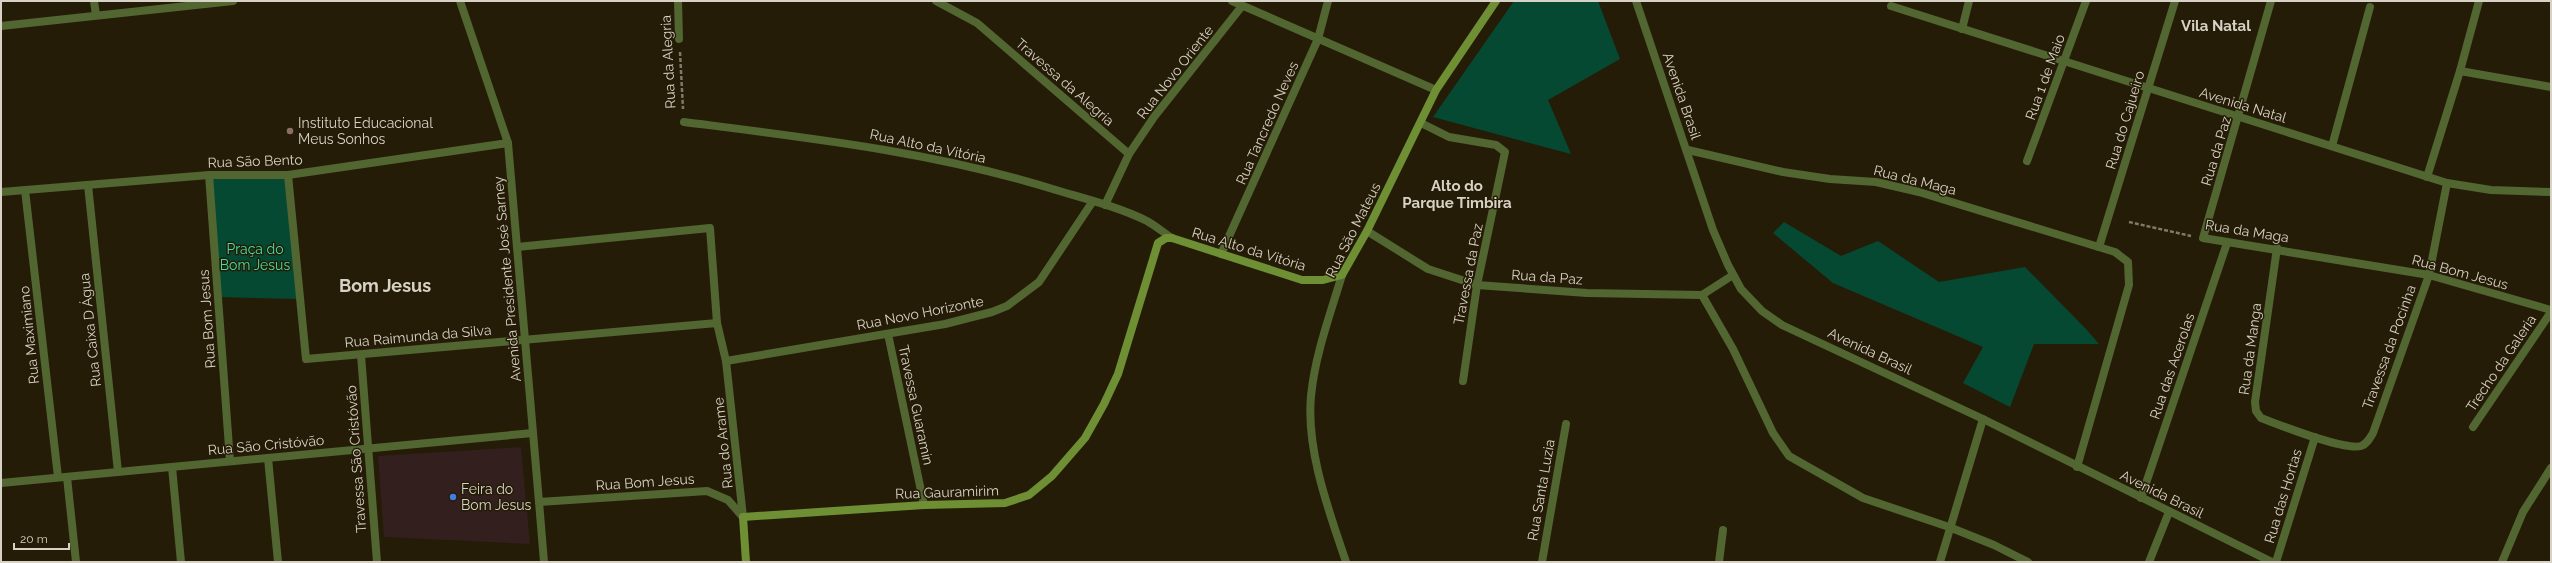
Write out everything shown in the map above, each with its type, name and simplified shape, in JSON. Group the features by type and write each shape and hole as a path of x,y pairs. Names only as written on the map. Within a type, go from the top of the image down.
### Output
{"main road":[{"name":"Rua São Mateus","path":"1342,275 1367,231 1436,90 1496,1"},
{"name":"Rua Alto da Vitória","path":"1158,243 1172,238 1302,280 1323,280 1342,275"},
{"name":"Rua Gauramirim","path":"743,517 924,505 1005,503 1029,495 1052,476 1085,438 1104,404 1118,374 1158,243"},
{"name":"Rua do Arame","path":"743,517 746,562"}],"street":[{"path":"94,1 96,15"},
{"path":"1,26 233,1"},
{"name":"Avenida Presidente José Sarney","path":"460,1 508,143 544,562"},
{"name":"Rua da Alegria","path":"678,1 679,39"},
{"name":"Travessa da Alegria","path":"936,1 977,23 1130,154"},
{"path":"1232,1 1436,90"},
{"name":"Rua Tancredo Neves","path":"1222,254 1318,39 1328,1"},
{"name":"Avenida Brasil","path":"1636,1 1688,150 1713,230 1733,275 1741,289 1762,311 1777,322 1983,419 2077,467 2272,562"},
{"path":"1962,29 1970,1"},
{"name":"Rua 1 de Maio","path":"2027,161 2086,1"},
{"name":"Rua do Cajueiro","path":"2099,247 2175,1"},
{"name":"Rua da Paz","path":"2204,238 2240,117 2271,1"},
{"path":"2471,1 2476,9"},
{"path":"2427,177 2460,71 2479,1"},
{"name":"Rua Novo Oriente","path":"1130,154 1154,117 1242,6"},
{"name":"Avenida Natal","path":"1891,6 2446,183 2491,190 2551,192"},
{"path":"2332,146 2370,8"},
{"path":"2460,71 2551,87"},
{"name":"Rua Alto da Vitória","path":"684,122 830,140 925,156 1024,180 1093,201 1146,220 1158,230 1172,238"},
{"name":"Travessa da Paz","path":"1421,123 1449,136 1496,145 1504,149 1505,156 1477,285 1463,381"},
{"name":"Rua São Bento","path":"1,192 209,175 288,175 508,143"},
{"name":"Rua da Maga","path":"1688,150 1784,172 1830,179 1876,182 1912,190 2115,252 2128,262 2129,285 2077,467"},
{"path":"1104,205 1130,154"},
{"name":"Rua Bom Jesus","path":"209,175 230,461"},
{"name":"Rua Raimunda da Silva","path":"288,175 306,359 717,323"},
{"name":"Travessa da Pocinha","path":"2315,437 2351,446 2361,446 2368,441 2373,433 2429,275 2446,183"},
{"name":"Rua Caixa D Água","path":"88,185 118,472"},
{"name":"Rua Maximiano","path":"26,190 58,477"},
{"name":"Rua Novo Horizonte","path":"726,361 945,324 992,312 1007,306 1039,282 1093,201"},
{"path":"517,247 710,228 717,323"},
{"path":"1158,230 1158,243"},
{"name":"Rua da Paz","path":"1367,231 1428,269 1477,285 1587,293 1702,295"},
{"name":"Rua da Maga","path":"2204,238 2227,243 2277,248 2362,264"},
{"name":"Rua das Acerolas","path":"2141,498 2227,243"},
{"name":"Rua da Manga","path":"2277,248 2255,402 2256,411 2260,418 2315,437"},
{"name":"Rua Bom Jesus","path":"2362,264 2429,275 2551,311"},
{"name":"Rua São Mateus","path":"1342,275 1318,353 1311,397 1317,470 1346,562"},
{"path":"1733,275 1702,295 1733,349 1773,433 1790,456 1863,498 1949,527 2028,562"},
{"name":"Trecho da Galeria","path":"2473,427 2551,311"},
{"name":"Rua do Arame","path":"717,323 726,361 743,517"},
{"name":"Travessa Guaramin","path":"888,334 924,505"},
{"name":"Travessa São Cristóvão","path":"361,355 377,562"},
{"path":"1940,562 1949,527 1983,419"},
{"name":"Rua Santa Luzia","path":"1542,562 1566,424"},
{"name":"Rua São Cristóvão","path":"1,483 533,433"},
{"name":"Rua das Hortas","path":"2276,562 2315,437"},
{"path":"268,458 278,562"},
{"path":"172,467 181,562"},
{"path":"2502,562 2523,512 2551,468"},
{"path":"67,476 76,562"},
{"name":"Rua Bom Jesus","path":"539,502 707,491 728,500 743,517"},
{"path":"2149,562 2168,512"},
{"path":"1720,562 1723,530"}],"path":[{"name":"Rua da Alegria","path":"679,39 684,122"},
{"name":"Rua da Maga","path":"2129,222 2204,238"}],"shaded area":[{"name":"Feira do Bom Jesus","path":"521,447 530,544 384,537 378,456"}],"green space":[{"path":"1514,1 1598,1 1620,59 1548,100 1571,154 1433,117"},
{"name":"Praça do Bom Jesus","path":"209,175 288,175 300,299 218,297"},
{"path":"1784,222 1841,256 1878,241 1939,282 2025,267 2099,344 2034,344 2010,407 1963,383 1983,347 1833,283 1773,233"}],"place":[{"name":"Instituto Educacional Meus Sonhos","path":"290,131"},
{"name":"Feira do Bom Jesus","path":"453,497"}],"district":[{"name":"Vila Natal","path":"2216,26"},
{"name":"Alto do Parque Timbira","path":"1457,194"},
{"name":"Bom Jesus","path":"385,285"}]}
